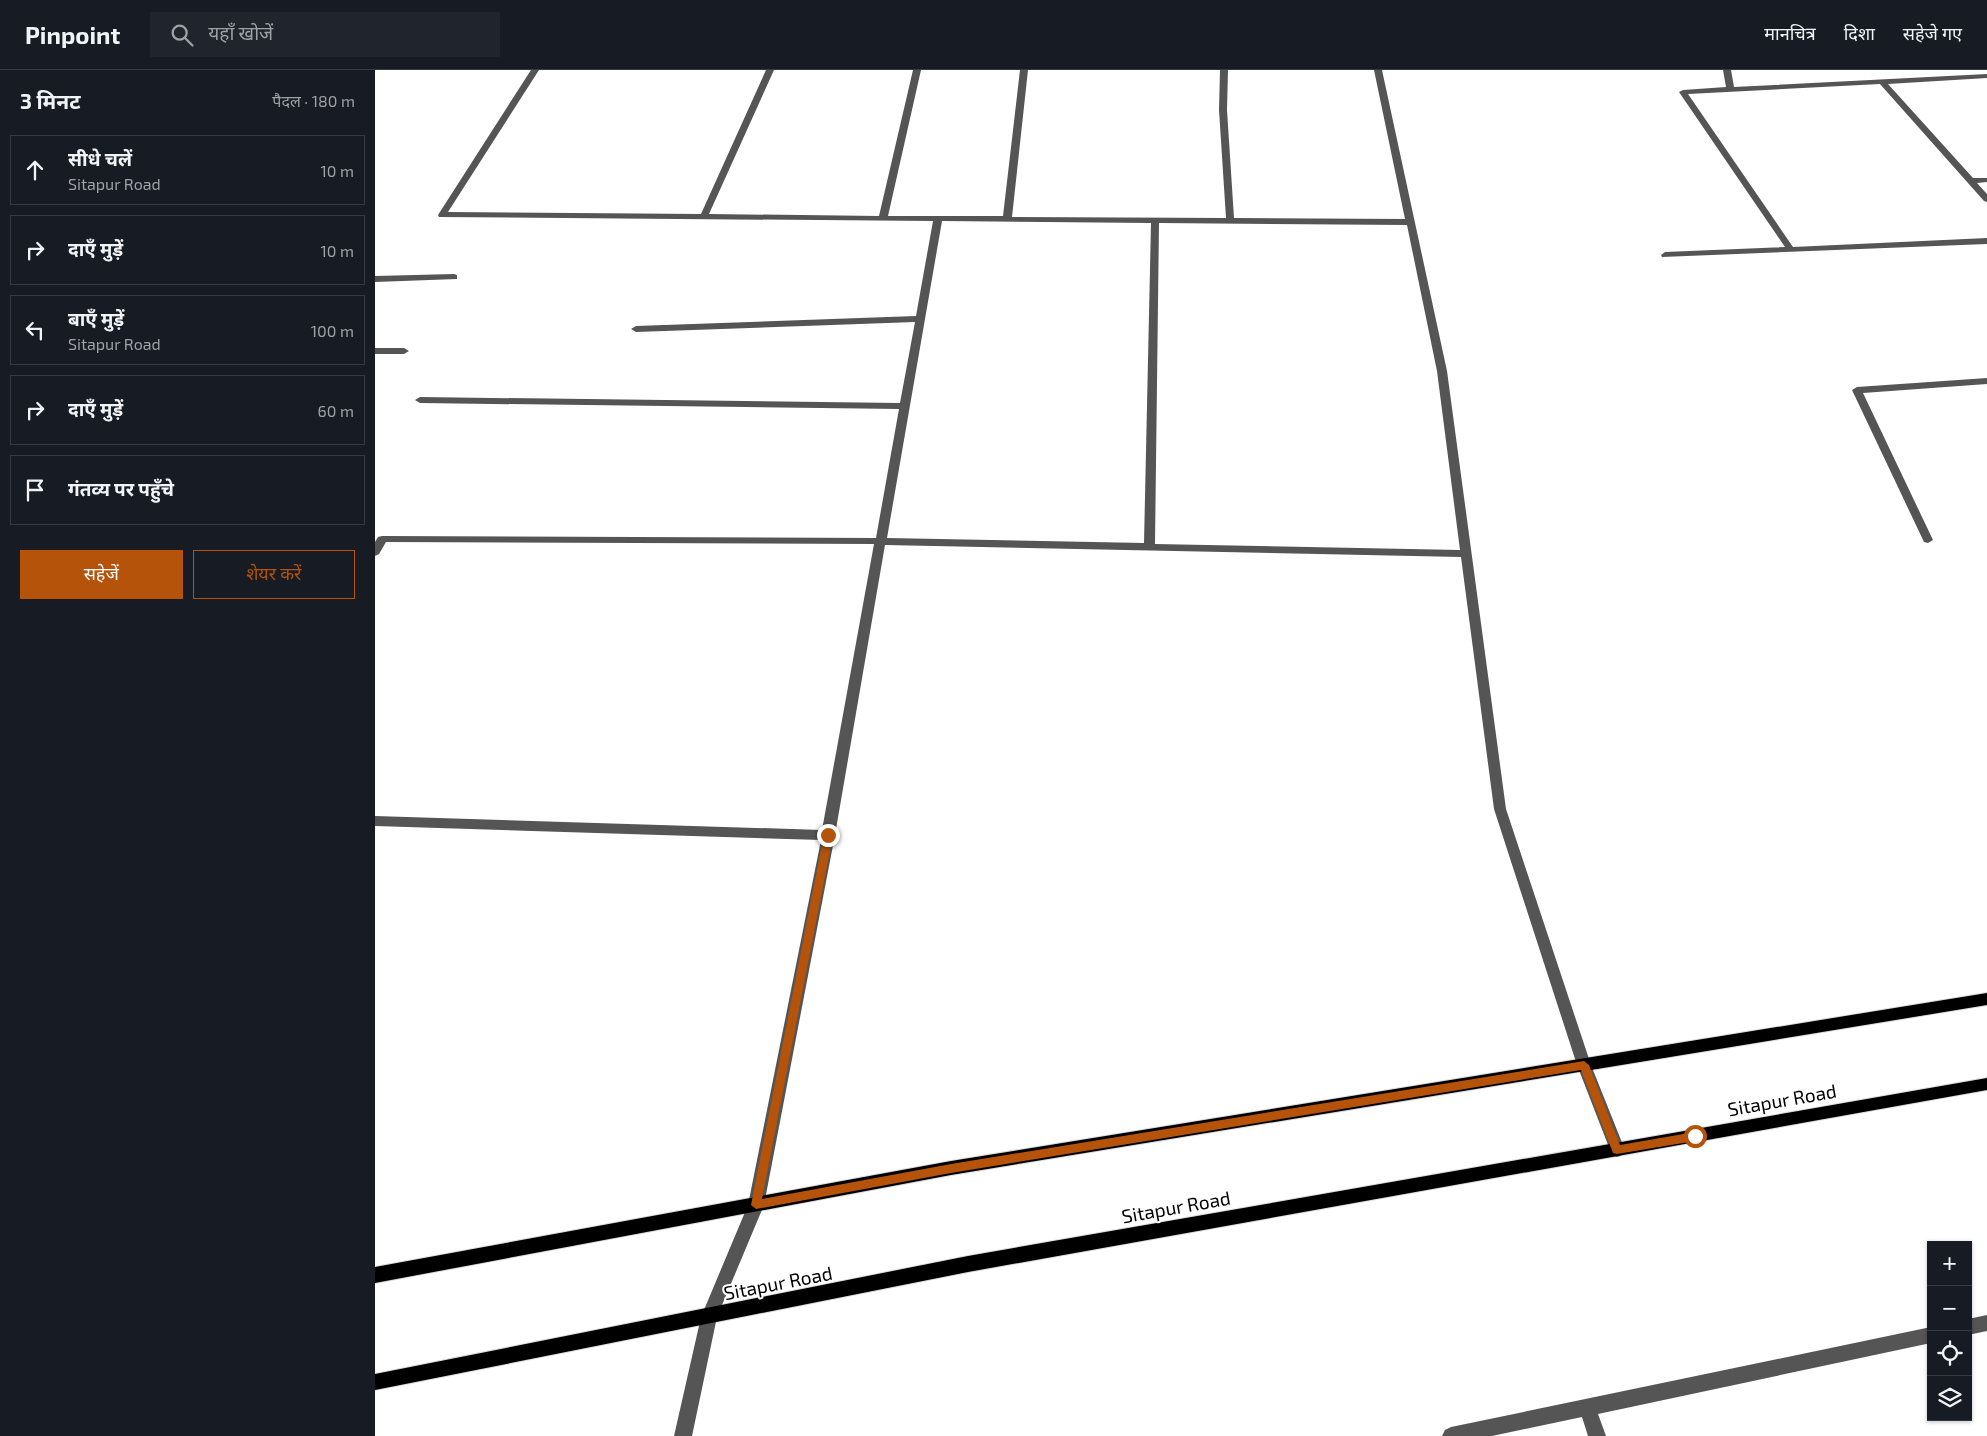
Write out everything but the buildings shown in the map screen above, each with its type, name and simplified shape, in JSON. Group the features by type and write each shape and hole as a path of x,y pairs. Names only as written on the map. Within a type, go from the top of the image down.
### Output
{"main road":[{"path":"375,1275 951,1168 1987,999"},
{"name":"Sitapur Road","path":"375,1382 969,1264 1987,1084"}],"street":[{"path":"535,70 442,215 1411,222"},
{"path":"704,217 770,70"},
{"path":"883,218 917,70"},
{"path":"1007,219 1024,70"},
{"path":"1224,70 1223,110 1230,221"},
{"path":"1378,70 1443,371 1500,809 1584,1065 1617,1150"},
{"path":"1727,70 1731,89"},
{"path":"1791,250 1683,92 1987,76"},
{"path":"1882,82 1987,199"},
{"path":"1971,181 1987,180"},
{"path":"683,1436 709,1317 756,1205 828,835 938,218"},
{"path":"1149,547 1155,220"},
{"path":"1665,256 1987,241"},
{"path":"375,279 454,277"},
{"path":"636,329 919,319"},
{"path":"375,351 404,351"},
{"path":"1928,540 1857,390 1987,382"},
{"path":"421,400 903,406"},
{"path":"375,552 382,539 880,541 1467,554"},
{"path":"375,821 828,835"},
{"path":"1972,1326 1987,1323"},
{"path":"1451,1436 1927,1336"},
{"path":"1587,1407 1597,1436"}],"route":[{"path":"828,835 756,1205 951,1168 1584,1065 1617,1150 1695,1136"}]}
